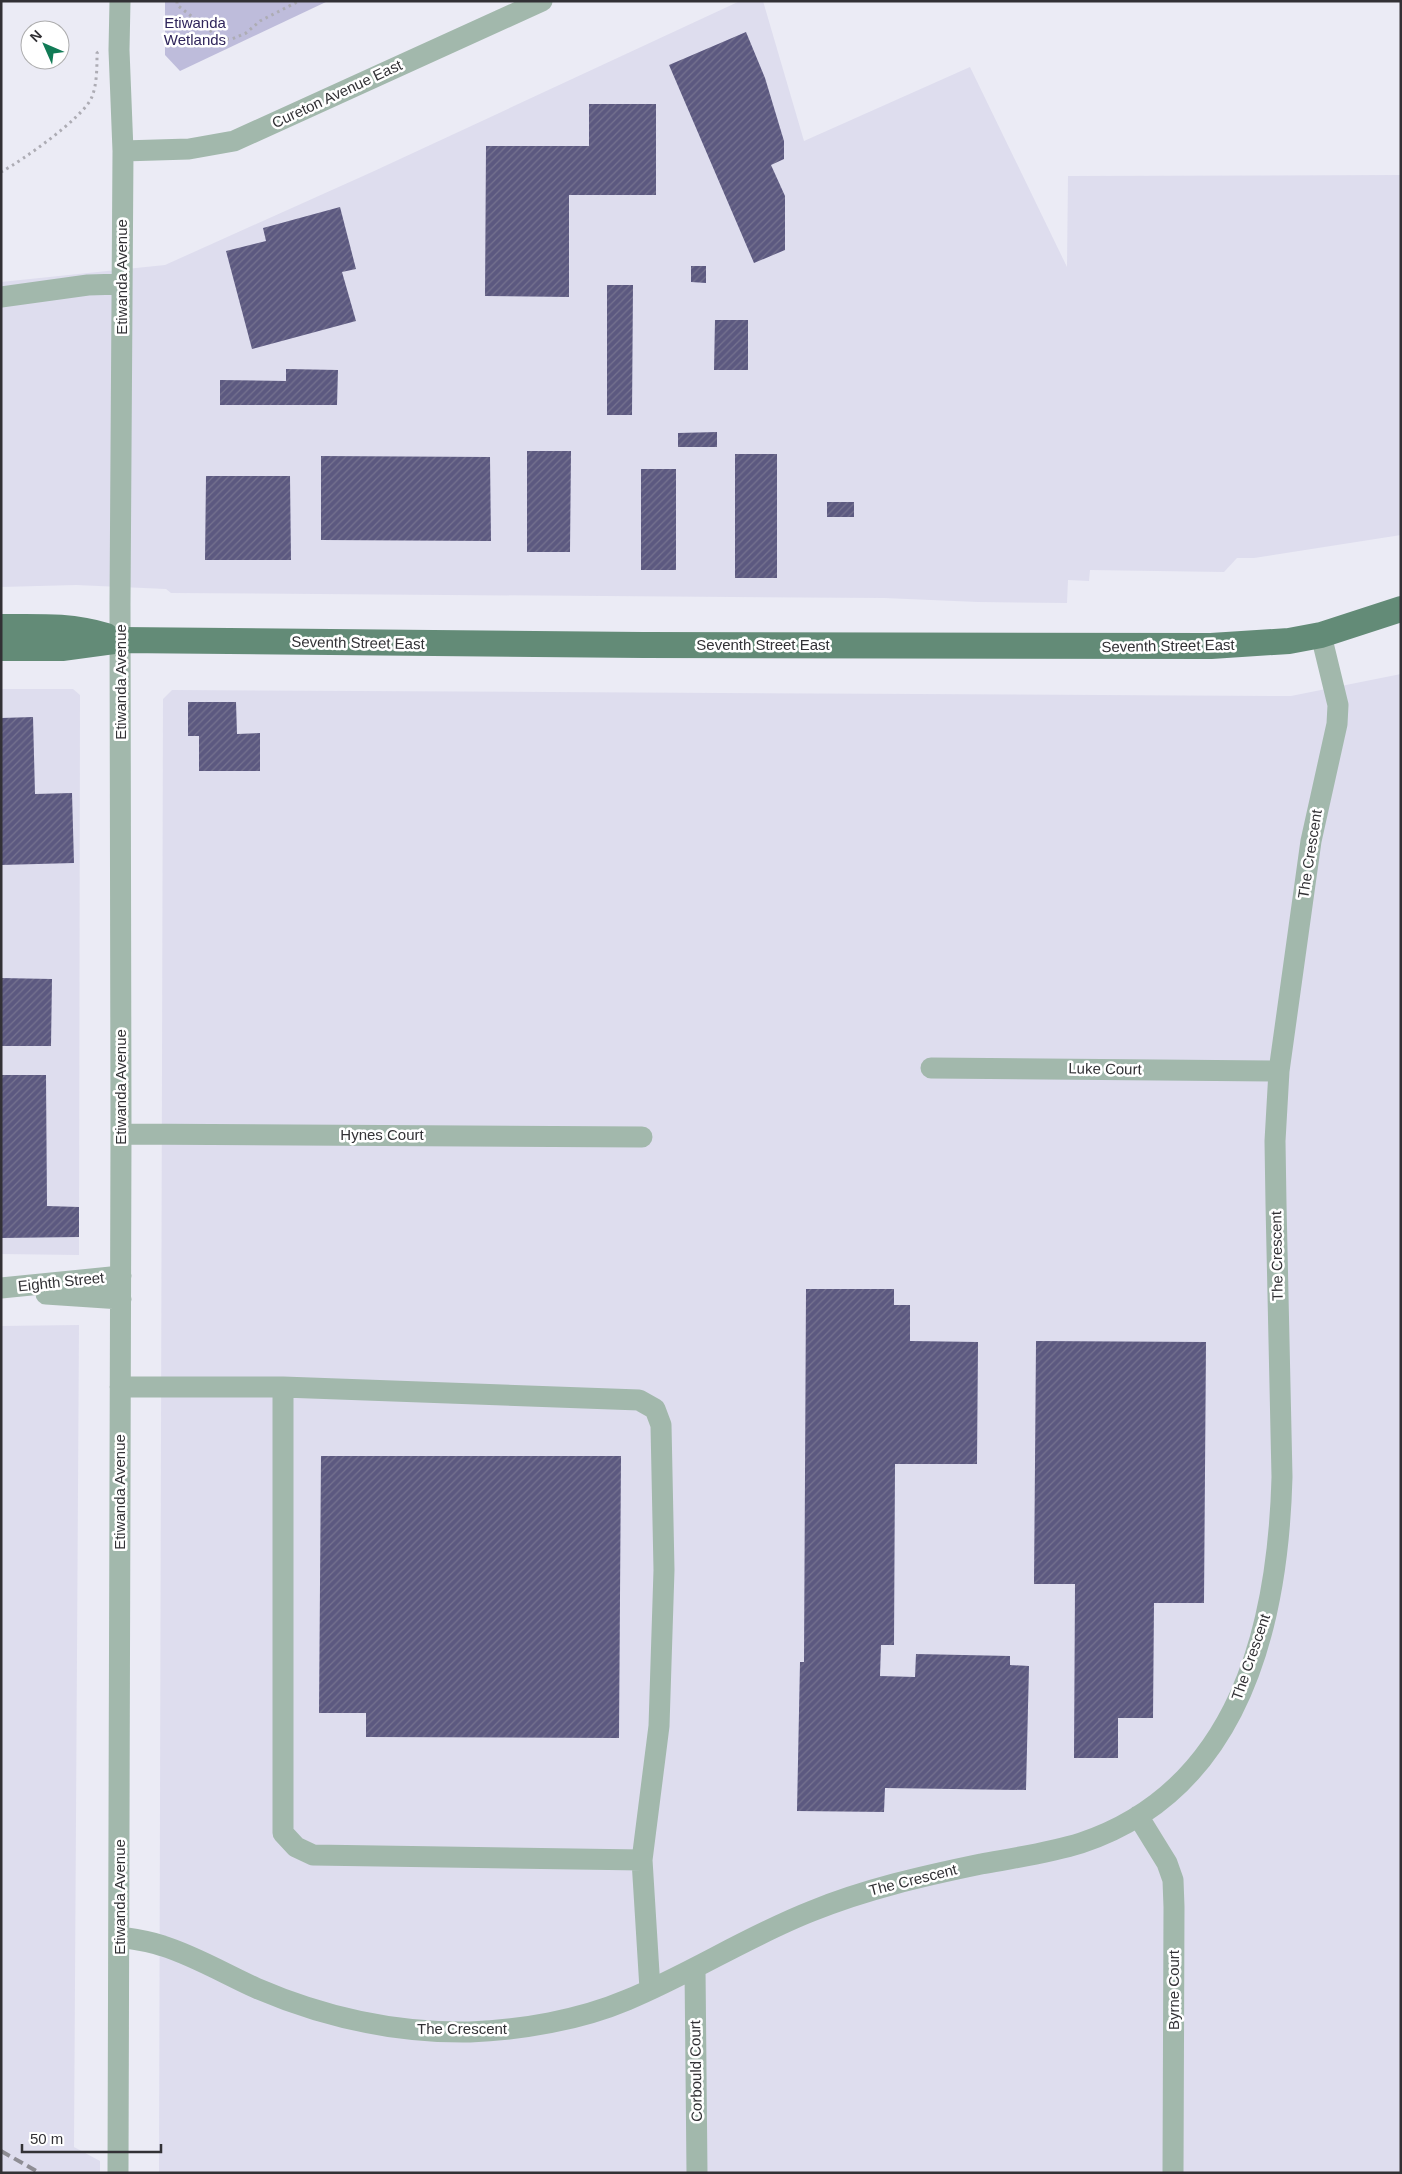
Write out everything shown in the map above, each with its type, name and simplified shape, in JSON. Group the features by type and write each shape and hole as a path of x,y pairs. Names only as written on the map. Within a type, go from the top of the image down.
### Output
{"main road":[{"name":"Seventh Street East","path":"121,640 595,645 1210,646 1263,644 1321,635 1401,609"},
{"path":"1,628 75,628 121,640"},
{"path":"1,648 62,648 121,640"}],"street":[{"name":"Etiwanda Avenue","path":"118,2173 123,151 119,50 120,1"},
{"name":"Cureton Avenue East","path":"123,151 189,149 234,141 542,1"},
{"path":"1,297 88,285 122,284"},
{"name":"The Crescent","path":"120,1937 166,1946 258,1989 305,2007 354,2020 404,2029 469,2032 519,2028 566,2019 625,2001 795,1918 870,1890 930,1875 1078,1844 1112,1830 1138,1816 1166,1795 1192,1770 1214,1742 1230,1717 1246,1681 1273,1589 1280,1531 1282,1478 1275,1150 1279,1071 1311,840 1338,724 1338,705 1321,635"},
{"name":"Luke Court","path":"931,1068 1279,1071"},
{"name":"Hynes Court","path":"121,1134 642,1137"},
{"name":"Eighth Street","path":"1,1289 121,1276"},
{"name":"Eighth Street","path":"1,1289 120,1299"},
{"path":"120,1387 284,1387 639,1400 655,1409 662,1425 664,1570 659,1726 642,1860 650,1989"},
{"path":"284,1387 283,1833 296,1847 313,1855 642,1860"},
{"name":"Byrne Court","path":"1138,1816 1168,1863 1173,1880 1173,2173"},
{"name":"Corbould Court","path":"695,1968 697,2173"}],"path":[{"path":"177,1 177,5 221,39 232,39 246,33 260,21 299,1"},
{"path":"1,172 47,140 84,109 94,92 97,53 99,51 119,50"}],"shaded area":[{"path":"740,1 763,1 804,141 970,67 1067,267 1068,176 1401,175 1401,535 1254,558 1237,558 1224,572 1090,570 1089,581 1068,580 1067,603 884,598 171,593 166,589 76,585 1,587 1,282 165,265 372,172"},
{"path":"1401,674 1401,2173 159,2173 163,699 172,690 1291,696"},
{"path":"1,689 73,689 80,695 79,1255 1,1254"},
{"path":"79,1325 74,2147 100,2161 100,2173 1,2173 1,1326"}],"green space":[{"name":"Etiwanda Wetlands","path":"165,1 328,1 180,71 165,55"}],"building":[{"path":"746,32 765,78 784,141 784,159 771,165 785,196 785,250 754,263 669,65"},
{"path":"589,104 656,104 656,195 569,195 569,297 485,296 486,146 589,146"},
{"path":"340,207 356,269 342,272 356,321 252,349 226,251 266,241 263,228"},
{"path":"691,266 706,266 706,283 691,282"},
{"path":"607,285 633,285 632,415 607,415"},
{"path":"715,320 748,320 748,370 714,370"},
{"path":"286,369 338,370 337,405 220,405 220,380 286,381"},
{"path":"717,432 717,447 678,447 678,433"},
{"path":"527,451 571,451 570,552 527,552"},
{"path":"735,454 777,454 777,578 735,578"},
{"path":"321,456 490,457 491,541 321,540"},
{"path":"641,469 676,469 676,570 641,570"},
{"path":"206,476 290,476 291,560 205,560"},
{"path":"827,502 854,502 854,517 827,517"},
{"path":"188,702 236,702 237,734 260,733 260,771 199,771 199,736 188,736"},
{"path":"33,717 35,794 72,793 74,863 1,865 1,718"},
{"path":"1,978 52,979 51,1046 1,1046"},
{"path":"1,1075 46,1075 47,1206 79,1207 79,1237 1,1238"},
{"path":"806,1289 894,1289 894,1305 910,1305 910,1341 978,1342 977,1464 895,1464 894,1645 881,1645 880,1676 915,1677 916,1654 1010,1656 1010,1665 1029,1666 1026,1790 885,1788 884,1812 797,1811 800,1662 804,1662"},
{"path":"1036,1341 1206,1342 1204,1603 1154,1603 1153,1718 1118,1718 1118,1758 1074,1758 1075,1584 1034,1584"},
{"path":"321,1456 621,1456 619,1738 366,1737 366,1713 319,1713"}],"railway":[{"path":"1,2151 40,2173"}]}
